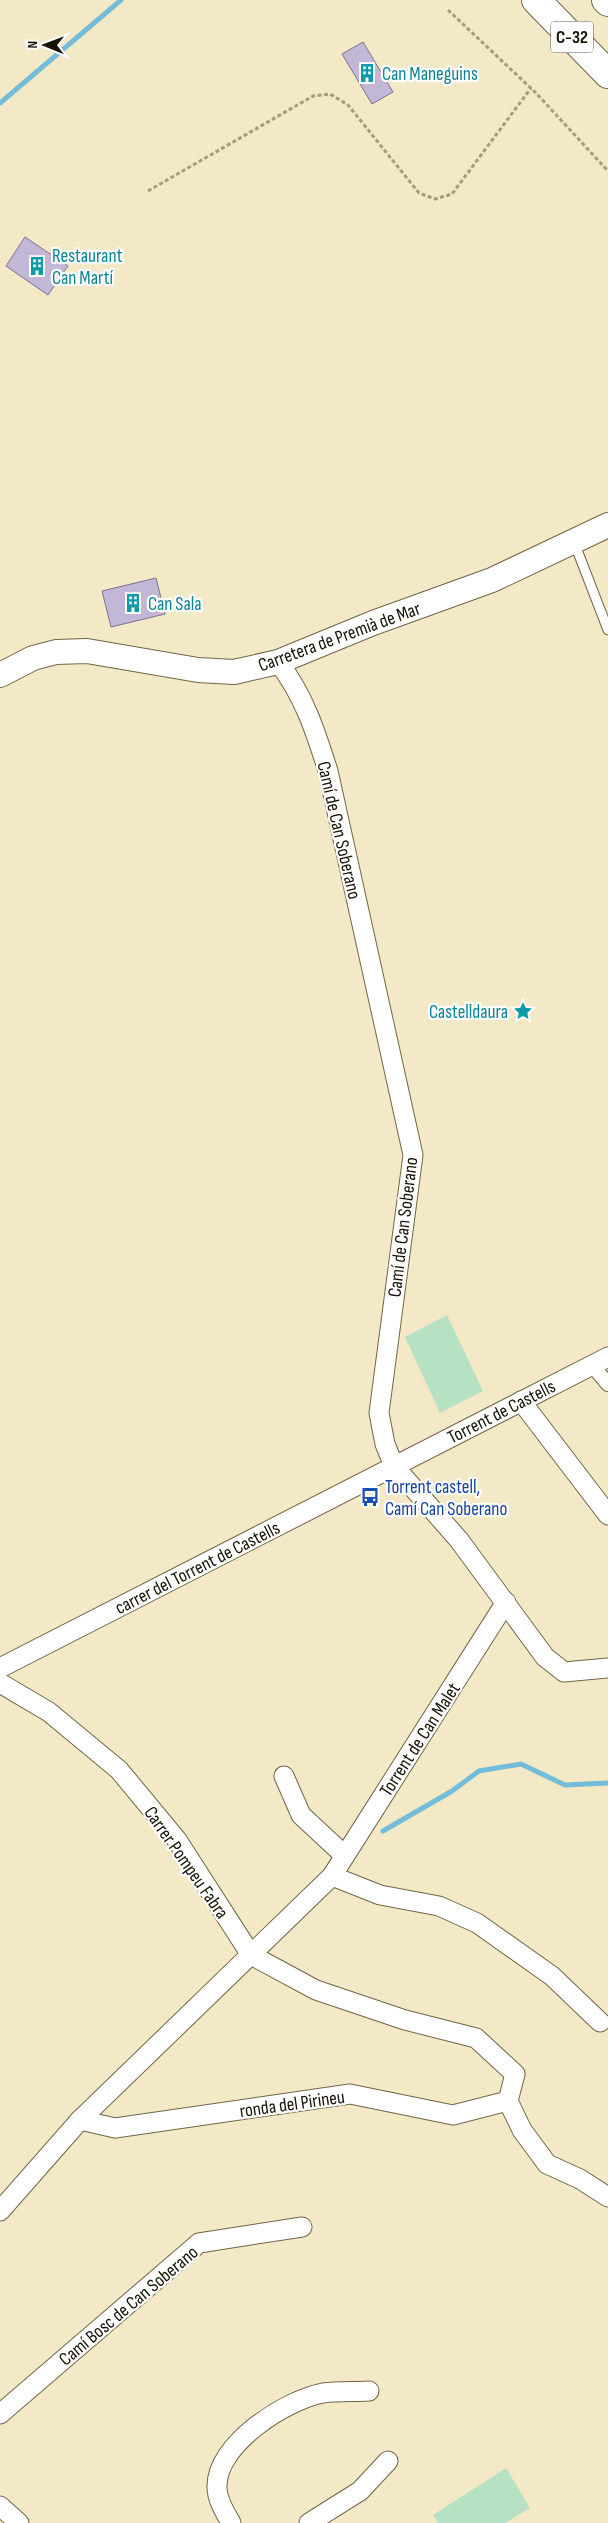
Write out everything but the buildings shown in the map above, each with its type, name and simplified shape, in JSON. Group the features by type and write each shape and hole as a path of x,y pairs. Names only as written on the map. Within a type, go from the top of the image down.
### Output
{"highway":[{"name":"C-32","path":"536,0 608,74"}],"street":[{"name":"Carretera de Premià de Mar","path":"0,675 33,658 56,652 87,651 198,670 234,672 278,662 373,623 492,580 608,525"},
{"name":"Camí de Can Soberano","path":"278,662 292,679 312,721 328,771 413,1155 379,1413 385,1444 394,1466 459,1540 545,1657 564,1672 608,1668"},
{"name":"Torrent de Castells","path":"394,1466 600,1361"},
{"path":"600,1361 608,1384"},
{"path":"521,1401 608,1515"},
{"name":"carrer del Torrent de Castells","path":"0,1668 394,1466"},
{"name":"Torrent de Can Malet","path":"332,1876 506,1602"},
{"name":"Carrer Pompeu Fabra","path":"0,1683 49,1712 119,1770 177,1840 251,1955"},
{"path":"284,1776 301,1815 344,1855"},
{"path":"0,2211 80,2120 332,1876 380,1895 439,1906 477,1923 552,1976 600,2022"},
{"path":"251,1955 316,1990 405,2020 476,2038 515,2074 508,2101 522,2130 547,2164 580,2179 608,2198"},
{"name":"ronda del Pirineu","path":"80,2120 115,2128 350,2094 453,2115 508,2101"},
{"name":"Camí Bosc de Can Soberano","path":"0,2414 199,2243 302,2227"},
{"path":"230,2523 219,2498 217,2486 219,2474 233,2451 248,2432 272,2413 323,2393 369,2392"},
{"path":"309,2523 360,2491 388,2461"},
{"path":"0,2506 19,2523"}],"lane":[{"path":"574,541 608,630"}],"path":[{"path":"448,10 531,88 608,171"},
{"path":"148,191 313,96 330,94 348,105 419,192 435,199 452,194 531,88"}],"green space":[{"path":"447,1315 483,1391 440,1413 405,1337"},
{"path":"506,2468 530,2508 505,2523 438,2523 433,2515"}],"waterway":[{"path":"0,103 121,0"},
{"path":"383,1831 452,1791 479,1771 521,1764 565,1785 608,1783"}],"place":[{"name":"Can Maneguins","path":"367,73"},
{"name":"Restaurant Can Martí","path":"37,266"},
{"name":"Can Sala","path":"133,603"},
{"name":"Castelldaura","path":"523,1011"},
{"name":"Torrent castell, Camí Can Soberano","path":"370,1497"}]}
